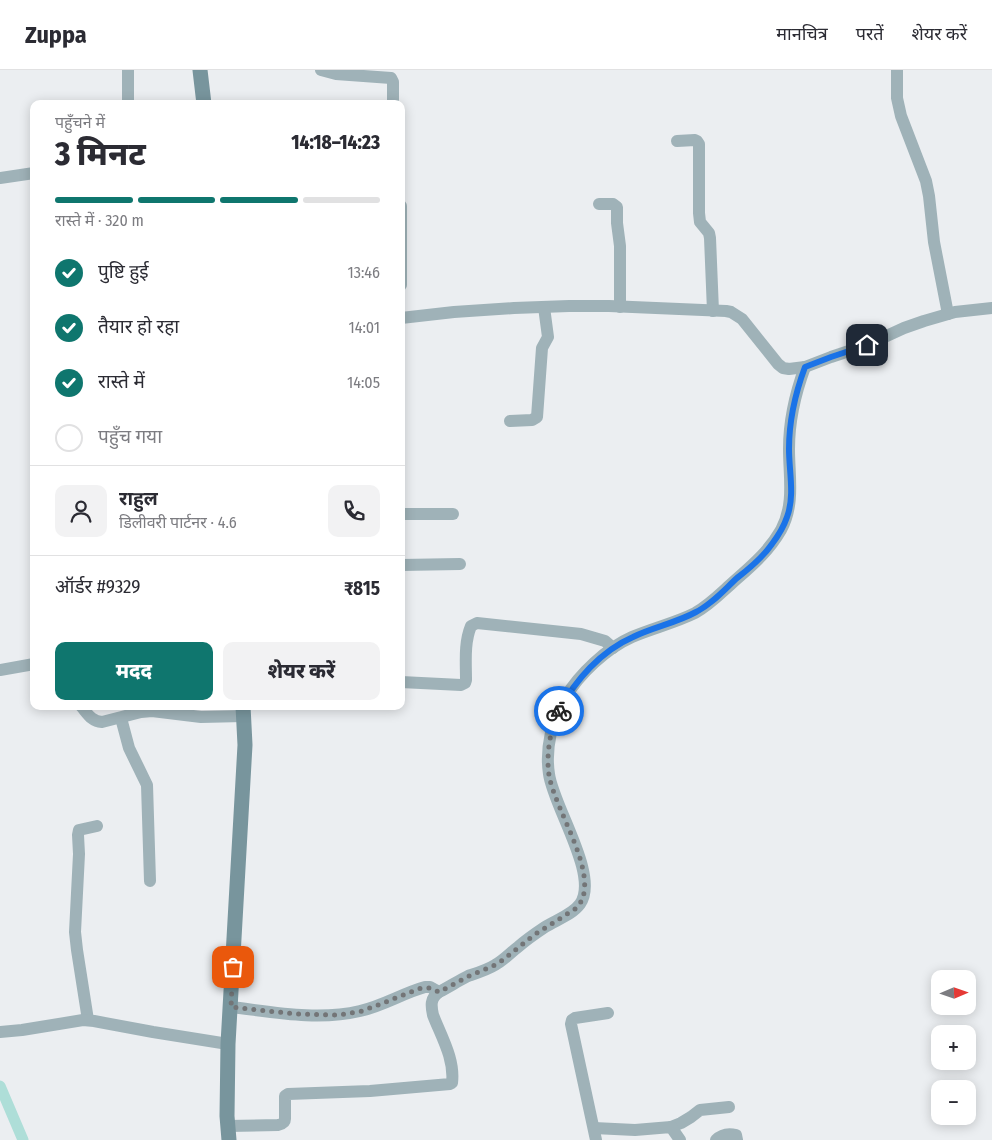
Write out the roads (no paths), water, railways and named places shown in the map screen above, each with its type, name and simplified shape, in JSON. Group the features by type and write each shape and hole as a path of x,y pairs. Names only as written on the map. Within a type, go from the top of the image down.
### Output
{"main road":[{"path":"200,70 204,100"},
{"path":"229,1133 227,1116 228,1044 245,745 243,711"}],"street":[{"path":"128,70 128,100"},
{"path":"321,70 336,74 391,78 393,82 393,100"},
{"path":"897,70 897,98 901,116 926,181 934,242 948,314"},
{"path":"677,141 695,140 699,144 699,213 700,222 709,233 710,238 713,311"},
{"path":"0,178 30,174"},
{"path":"599,204 613,204 617,207 620,246 620,307"},
{"path":"405,318 454,312 544,307 620,307 731,312 742,319 778,364 784,368 796,368 867,345 904,328 948,314 992,308"},
{"path":"510,421 532,420 536,417 542,348 548,338 544,307"},
{"path":"231,1007 296,1014 339,1015 362,1011 421,988 435,990 493,966 580,904 584,896 583,867 553,790 549,774 548,754 556,715 580,678 613,648 631,638 683,618 708,605 755,564 772,545 787,517 790,504 789,448 796,368"},
{"path":"405,514 453,514"},
{"path":"405,565 460,564"},
{"path":"405,682 463,685 466,682 467,637 471,626 476,623 581,634 605,641 613,648"},
{"path":"0,670 30,665"},
{"path":"85,710 90,718 96,722 152,711 201,717 243,711"},
{"path":"121,718 129,748 147,785 150,881"},
{"path":"88,1020 75,932 79,854 78,835 79,830 96,826"},
{"path":"229,1133 283,1124 285,1119 285,1096 288,1094 370,1091 450,1084 452,1080 450,1062 432,1009 432,998 435,990"},
{"path":"608,1013 575,1018 570,1024 595,1134 671,1127 691,1118 700,1110 729,1107"},
{"path":"0,1032 88,1020 228,1044"},
{"path":"671,1127 680,1140"},
{"path":"716,1140 721,1136 730,1134 736,1135 737,1140"}],"waterway":[{"path":"0,1086 23,1140"}]}
